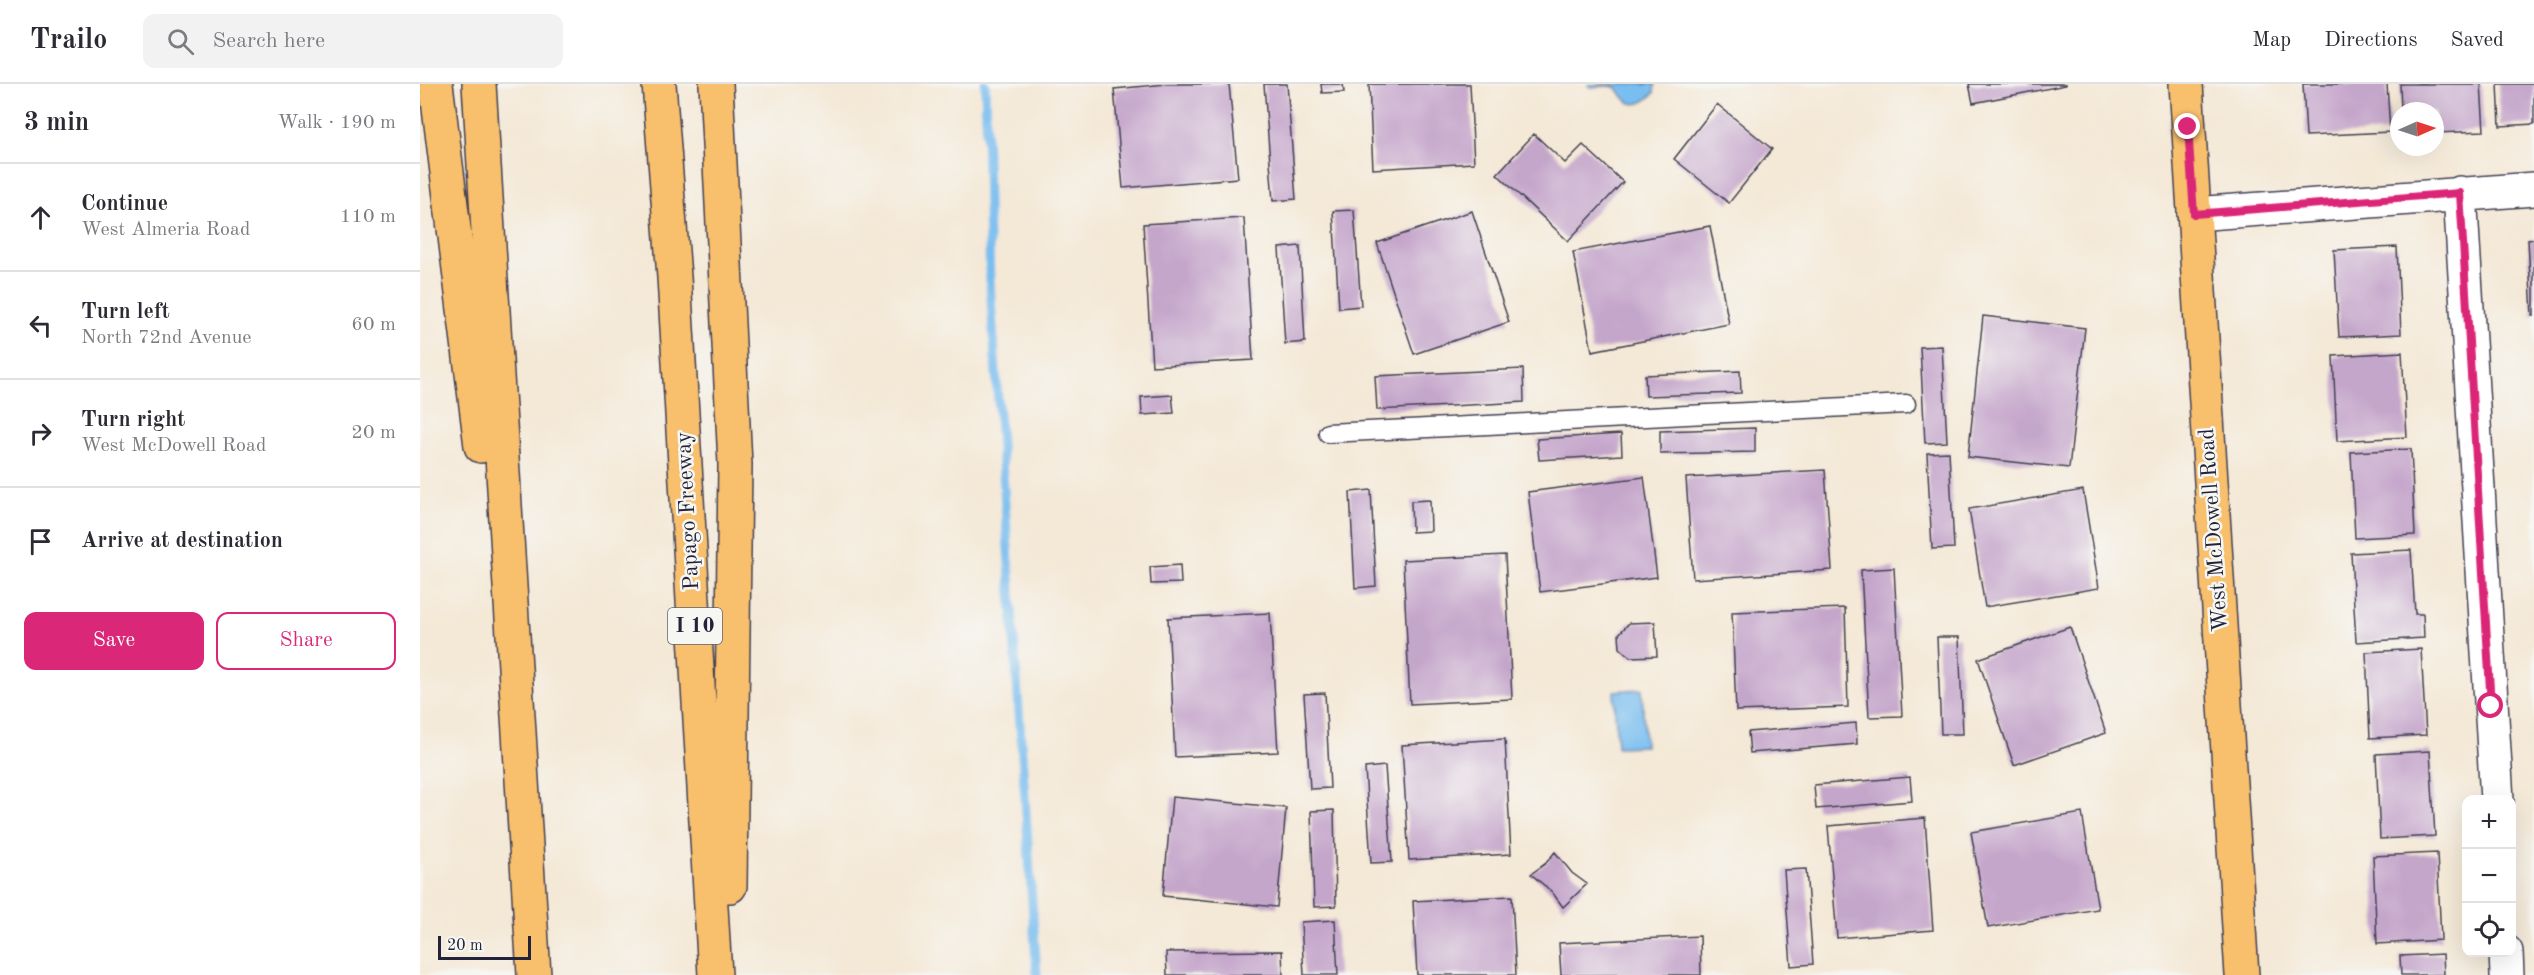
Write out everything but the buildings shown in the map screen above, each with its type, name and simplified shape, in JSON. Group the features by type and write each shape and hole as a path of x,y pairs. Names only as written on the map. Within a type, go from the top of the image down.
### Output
{"main road":[{"path":"436,84 521,766"},
{"path":"479,84 534,975"},
{"name":"Papago Freeway","path":"659,84 676,312 715,975"},
{"path":"716,84 735,464 729,975"},
{"name":"West McDowell Road","path":"2186,84 2242,975"}],"street":[{"path":"2194,214 2534,189"},
{"path":"2460,193 2497,795"},
{"path":"2506,957 2507,975"}],"lane":[{"path":"1328,433 1906,404"}],"water":[{"path":"1655,84 1654,93 1636,104 1628,101 1614,87 1590,87 1588,85"},
{"path":"1642,689 1645,746 1617,747 1614,691"}],"waterway":[{"path":"985,84 990,284 1037,975"}],"route":[{"path":"2188,127 2194,214 2460,193 2491,706"}]}
